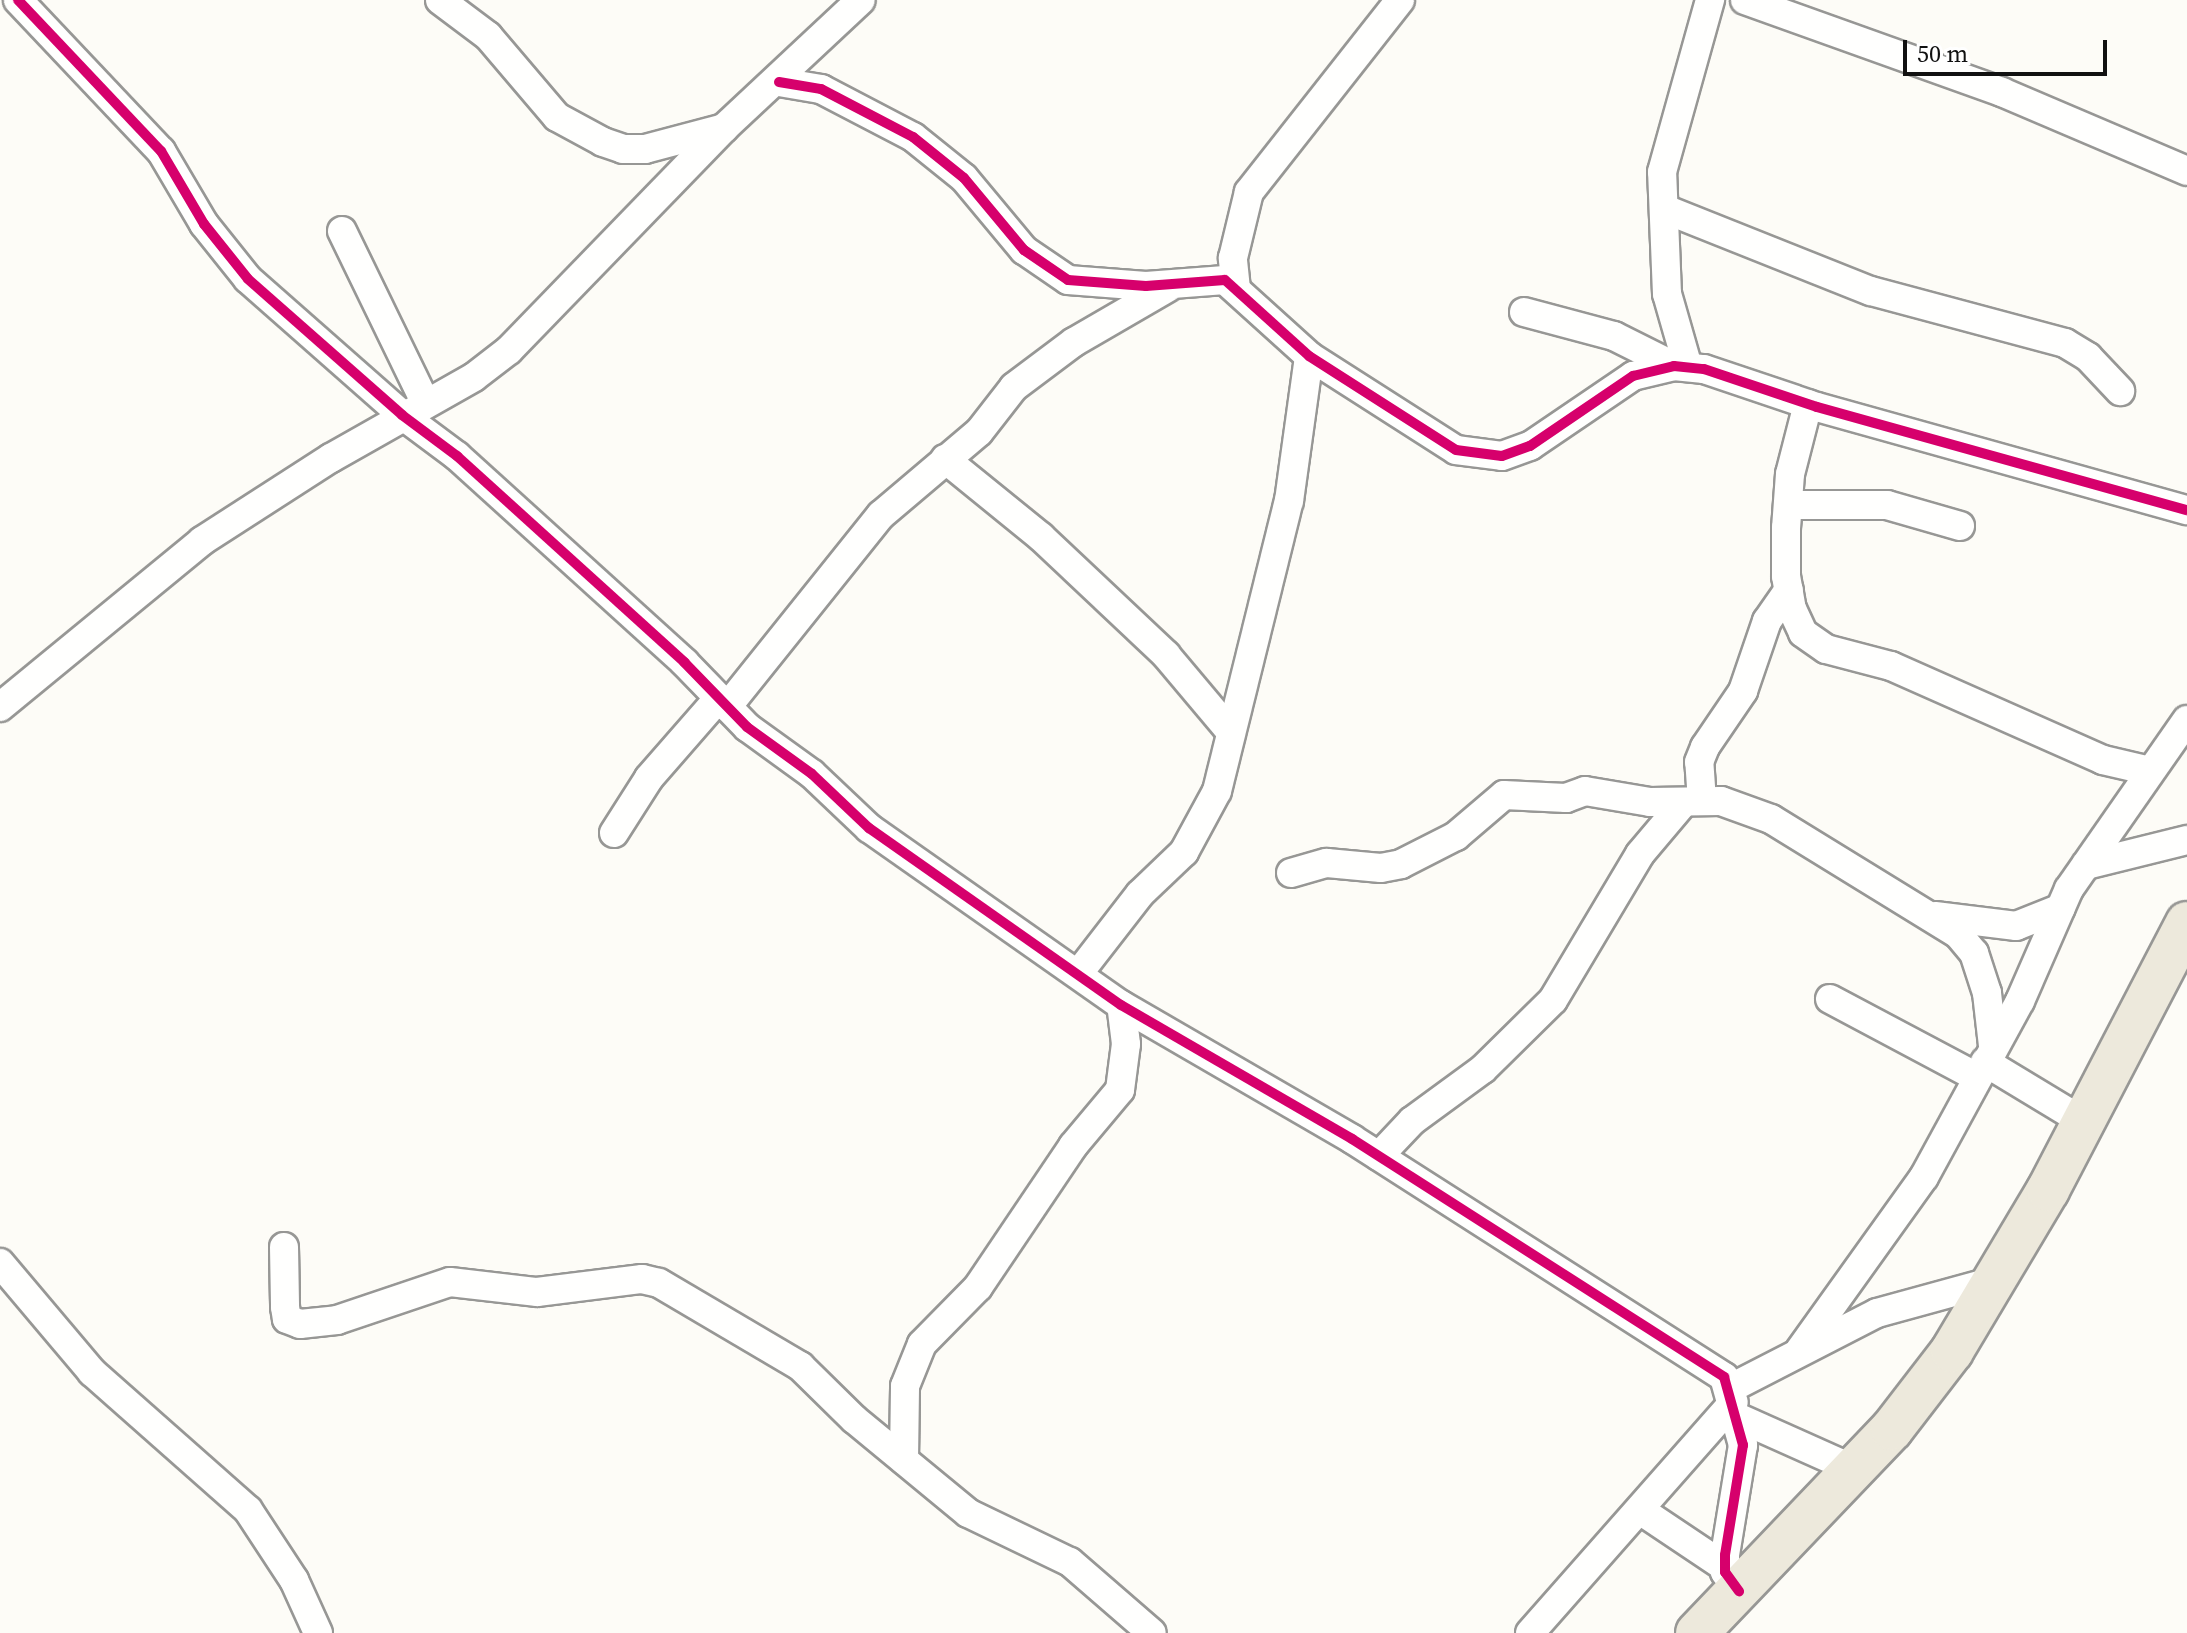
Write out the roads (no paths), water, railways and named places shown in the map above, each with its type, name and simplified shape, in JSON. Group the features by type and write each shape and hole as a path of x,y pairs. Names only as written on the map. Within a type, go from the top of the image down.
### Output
{"main road":[{"path":"1697,1633 1732,1579 1855,1470 1952,1351 2084,1122 2187,923"}],"street":[{"path":"18,0 173,165 228,258 414,410 457,456 684,662 722,703 915,865 1121,1005 1379,1156 1707,1364 1734,1403 1743,1445 1727,1523 1732,1579"},
{"path":"440,0 488,36 557,117 593,137 623,149 645,149 724,128"},
{"path":"0,707 158,573 509,350 724,128 779,82 861,0"},
{"path":"1236,289 1233,258 1249,192 1400,0"},
{"path":"1681,366 1663,259 1667,210 1662,172 1710,0"},
{"path":"1745,0 2002,92 2187,171"},
{"path":"779,82 821,89 913,137 964,178 1048,271 1091,284 1173,285 1210,278 1236,289 1309,356 1456,450 1502,456 1530,446 1633,376 1681,366"},
{"path":"1667,210 1871,291 2065,343 2088,357 2120,391"},
{"path":"342,231 359,256 414,410"},
{"path":"614,833 649,778 722,703 881,515 979,432 1026,379 1074,342 1173,285"},
{"path":"1524,312 1614,336 1681,366 1808,404 2187,510"},
{"path":"1078,974 1140,894 1184,852 1217,791 1289,501 1309,356"},
{"path":"1808,404 1788,505 1789,590 1803,633 1826,649 1891,666 2103,760 2150,771"},
{"path":"945,459 1041,537 1166,655 1230,731"},
{"path":"2145,496 2187,485"},
{"path":"1788,505 1887,505 1960,526"},
{"path":"1379,1156 1412,1121 1483,1069 1553,1000 1640,854 1693,802 1699,762 1705,747 1743,691 1767,621 1789,590"},
{"path":"1800,1350 1924,1177 2061,908 2086,865 2187,720"},
{"path":"1291,873 1327,863 1381,868 1401,864 1456,836 1504,795 1566,798 1585,791 1748,808 1930,916 1974,953 1993,1017 1985,1062"},
{"path":"2086,865 2187,840"},
{"path":"1930,916 2016,926 2061,908"},
{"path":"1830,999 1985,1062 2084,1122"},
{"path":"904,1460 905,1386 922,1344 978,1287 1073,1146 1120,1090 1126,1044 1121,1005"},
{"path":"284,1247 287,1319 300,1324 337,1320 450,1282 537,1292 642,1279 659,1283 800,1366 904,1460 982,1522 1070,1562 1152,1633"},
{"path":"0,1263 12,1293 92,1372 248,1510 294,1580 318,1633"},
{"path":"1530,1633 1734,1403 1800,1350 1877,1313 1994,1281"},
{"path":"1734,1403 1855,1470"},
{"path":"1640,1510 1732,1579"}]}
